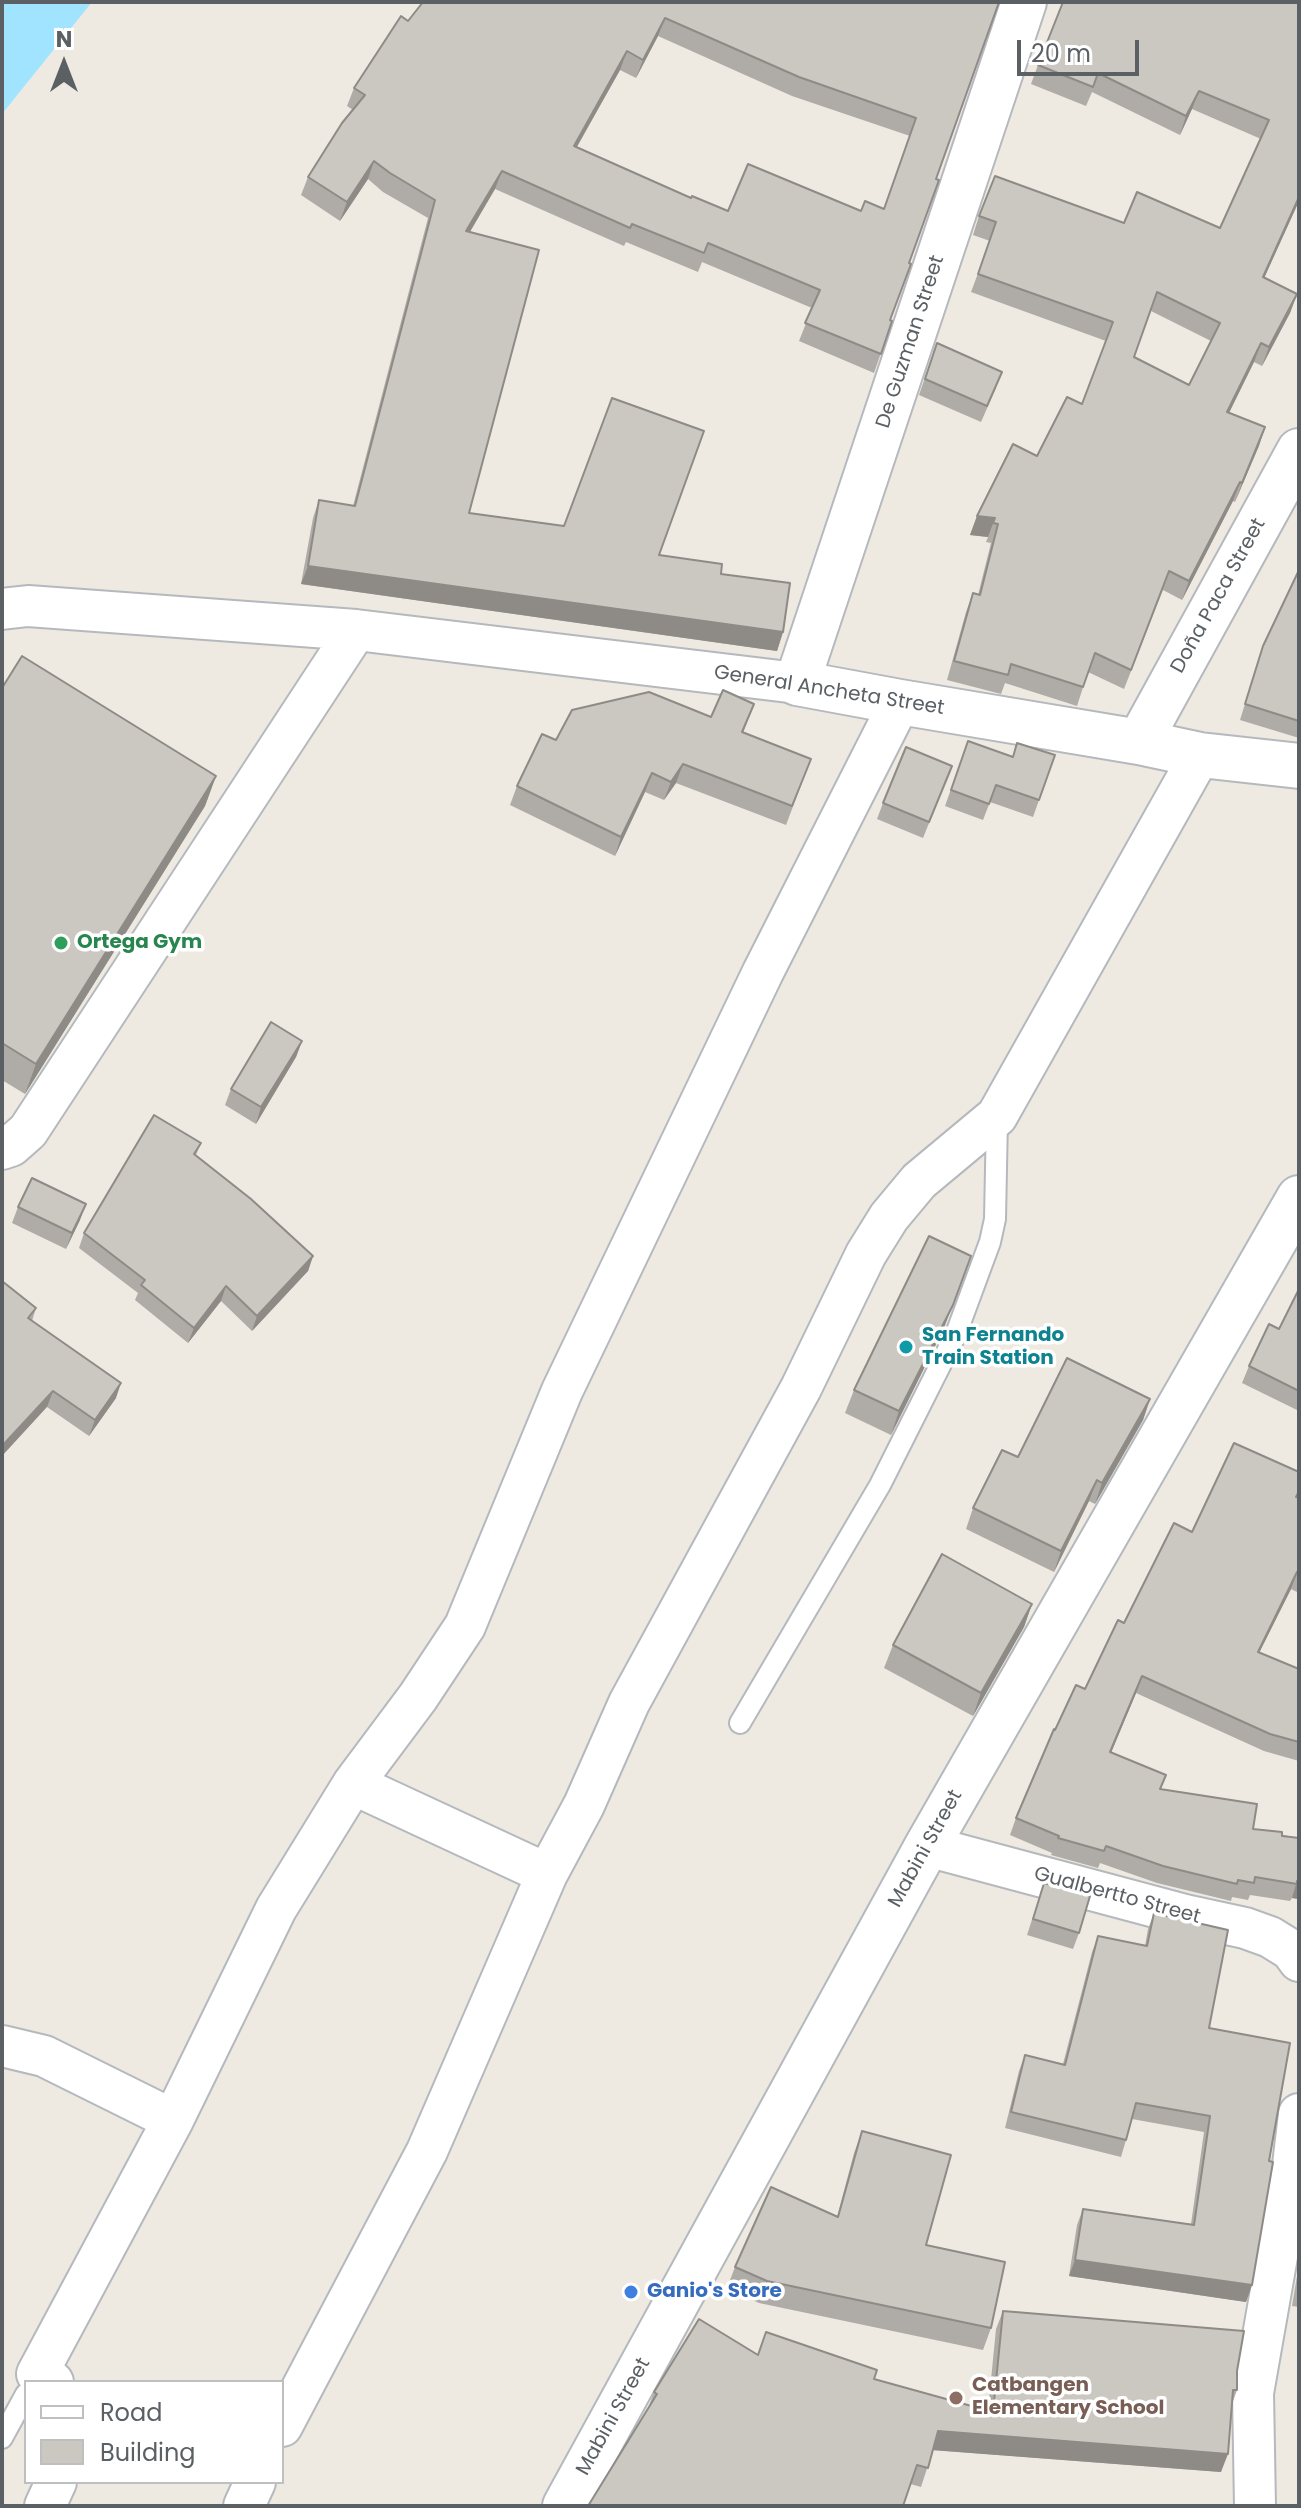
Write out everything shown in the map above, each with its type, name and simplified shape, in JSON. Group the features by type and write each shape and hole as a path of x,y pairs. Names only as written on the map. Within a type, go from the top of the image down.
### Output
{"street":[{"name":"De Guzman Street","path":"797,683 1024,2"},
{"name":"Doña Paca Street","path":"1139,742 1299,451"},
{"name":"General Ancheta Street","path":"2,609 28,606 141,612 356,630 797,683 1200,755 1299,766"},
{"path":"2,1149 11,1146 28,1131 356,630"},
{"path":"39,2380 173,2120 276,1909 353,1784 418,1697 465,1626 562,1391 763,972 900,702"},
{"path":"284,2422 427,2151 547,1874 584,1805 629,1703 801,1388 866,1254 889,1217 919,1181 997,1116 1200,755"},
{"name":"Mabini Street","path":"565,2506 927,1846 1299,1198"},
{"path":"353,1784 547,1874"},
{"name":"Gualbertto Street","path":"927,1846 1245,1928 1270,1937 1291,1950 1299,1961"},
{"path":"2,2046 44,2056 173,2120"},
{"path":"1255,2506 1253,2393 1299,2114"},
{"path":"45,2506 55,2484"},
{"path":"244,2506 254,2484"}],"lane":[{"path":"740,1723 880,1485 956,1334 990,1242 995,1219 997,1116"},
{"path":"2,2438 24,2403"}],"water":[{"path":"2,2 92,2 2,114"}],"building":[{"path":"423,2 999,2 936,179 939,180 881,354 805,323 820,290 708,243 704,253 632,224 630,228 502,171 466,231 539,250 469,513 564,526 612,398 704,431 659,555 722,564 721,574 790,583 783,632 308,566 319,500 355,506 435,200 374,161 347,202 308,177 342,123 365,95 354,88 401,16 408,21","holes":["665,18 799,77 916,118 884,209 865,201 861,211 748,164 728,211 691,198 574,146 627,51 643,60"]},
{"path":"1063,2 1299,2 1299,197 1263,277 1297,294 1269,347 1261,343 1227,412 1265,427 1242,483 1189,581 1169,571 1131,670 1095,653 1083,687 1011,664 1008,675 954,661 973,593 980,595 998,524 993,523 995,518 977,516 1013,444 1037,456 1067,397 1082,404 1113,322 978,274 996,222 979,216 995,176 1124,223 1137,192 1220,228 1269,120 1199,91 1186,116 1098,73 1093,87 1038,65","holes":["1157,292 1220,323 1189,385 1134,357"]},
{"path":"937,343 1002,372 987,406 925,379"},
{"path":"1299,570 1299,721 1245,704 1263,646"},
{"name":"Ortega Gym","path":"22,656 216,776 36,1064 2,1043 2,688"},
{"path":"723,690 754,704 742,732 811,759 792,806 683,764 671,782 652,773 621,837 517,786 542,734 556,740 572,710 649,692 711,717"},
{"path":"968,741 1013,757 1017,743 1055,755 1039,800 996,785 989,804 951,790"},
{"path":"906,747 952,766 929,822 883,803"},
{"path":"271,1022 302,1041 261,1107 231,1089"},
{"path":"154,1115 201,1143 194,1154 251,1199 313,1256 257,1316 226,1286 194,1328 141,1285 145,1280 84,1233"},
{"path":"32,1178 86,1204 72,1233 18,1207"},
{"name":"San Fernando Train Station","path":"929,1236 971,1256 953,1305 899,1411 854,1390"},
{"path":"2,1281 36,1308 28,1318 121,1383 95,1420 53,1391 2,1446"},
{"path":"1299,1289 1299,1391 1249,1366 1269,1324 1279,1329"},
{"path":"1067,1358 1150,1399 1102,1483 1097,1480 1061,1551 973,1508 1002,1450 1018,1457"},
{"path":"1234,1443 1299,1472 1296,1497 1299,1498 1299,1573 1258,1652 1299,1669 1299,1742 1270,1734 1142,1676 1110,1752 1166,1775 1160,1789 1257,1804 1253,1829 1282,1832 1282,1836 1299,1838 1297,1884 1255,1877 1254,1883 1238,1880 1237,1884 1163,1866 1106,1846 1104,1851 1058,1838 1016,1818 1076,1685 1085,1689 1118,1620 1124,1623 1174,1523 1192,1532"},
{"path":"942,1554 1032,1604 981,1693 893,1645"},
{"path":"1044,1883 1090,1896 1079,1933 1033,1919"},
{"path":"1154,1913 1228,1930 1209,2028 1290,2043 1269,2161 1273,2162 1252,2285 1075,2260 1083,2209 1194,2225 1210,2116 1136,2103 1126,2140 1011,2112 1025,2055 1065,2065 1098,1936 1147,1946"},
{"path":"862,2131 951,2155 926,2245 1005,2262 991,2328 767,2281 735,2267 771,2187 838,2217"},
{"path":"1003,2311 1244,2331 1237,2390 1233,2390 1228,2454 938,2431 928,2468 917,2465 903,2506 588,2506 699,2319 758,2355 766,2332 877,2370 874,2379 993,2412"}],"place":[{"name":"Ortega Gym","path":"61,943"},
{"name":"San Fernando Train Station","path":"906,1347"},
{"name":"Ganio's Store","path":"631,2292"},
{"name":"Catbangen Elementary School","path":"956,2398"}]}
